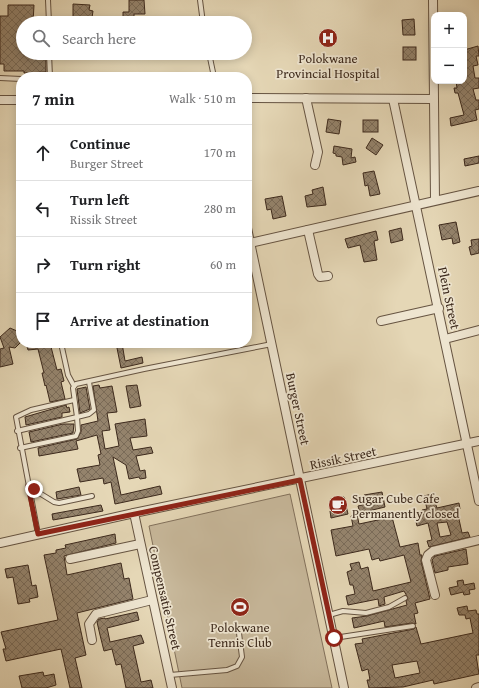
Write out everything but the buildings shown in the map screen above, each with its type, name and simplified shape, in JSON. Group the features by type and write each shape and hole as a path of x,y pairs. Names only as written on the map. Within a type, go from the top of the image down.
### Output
{"street":[{"path":"433,0 433,99 436,200"},
{"path":"252,98 433,99"},
{"path":"306,98 318,152 315,165"},
{"name":"Plein Street","path":"393,99 417,204 479,501"},
{"path":"0,100 16,100"},
{"path":"252,243 479,191"},
{"path":"308,230 318,274 320,276 328,276"},
{"name":"Burger Street","path":"252,252 344,688"},
{"path":"381,321 438,308"},
{"path":"445,339 479,330"},
{"name":"Rissik Street","path":"0,543 134,513 300,480 479,441"},
{"name":"Compensatie Street","path":"134,513 172,688"},
{"path":"435,595 426,560 428,555 433,552 479,540"},
{"path":"70,559 140,544"},
{"path":"92,640 90,624 96,614 152,600"}],"lane":[{"path":"48,0 49,16"},
{"path":"200,0 202,16"},
{"path":"49,60 50,72"},
{"path":"210,60 213,72"},
{"path":"0,78 16,78"},
{"path":"252,348 272,344"},
{"path":"20,448 76,436 78,431 74,400 74,386 68,375 62,348"},
{"path":"74,386 144,369 252,348"},
{"path":"17,431 89,414 94,410 89,382"},
{"path":"38,534 17,431 17,415 30,410 74,400"},
{"path":"28,486 54,502 59,503 92,496"},
{"path":"328,615 343,611 366,613 389,607 405,598"},
{"path":"334,638 413,626"},
{"path":"170,675 227,670 237,666 242,657 239,633"}],"shaded area":[{"name":"Polokwane Tennis Club","path":"290,494 332,688 182,688 149,526"}],"place":[{"name":"Polokwane Provincial Hospital","path":"328,38"},
{"name":"Sugar Cube Cafe Permanently closed","path":"338,505"},
{"name":"Polokwane Tennis Club","path":"240,607"}],"route":[{"path":"34,489 28,486 38,534 300,480 301,491 334,638"}]}
